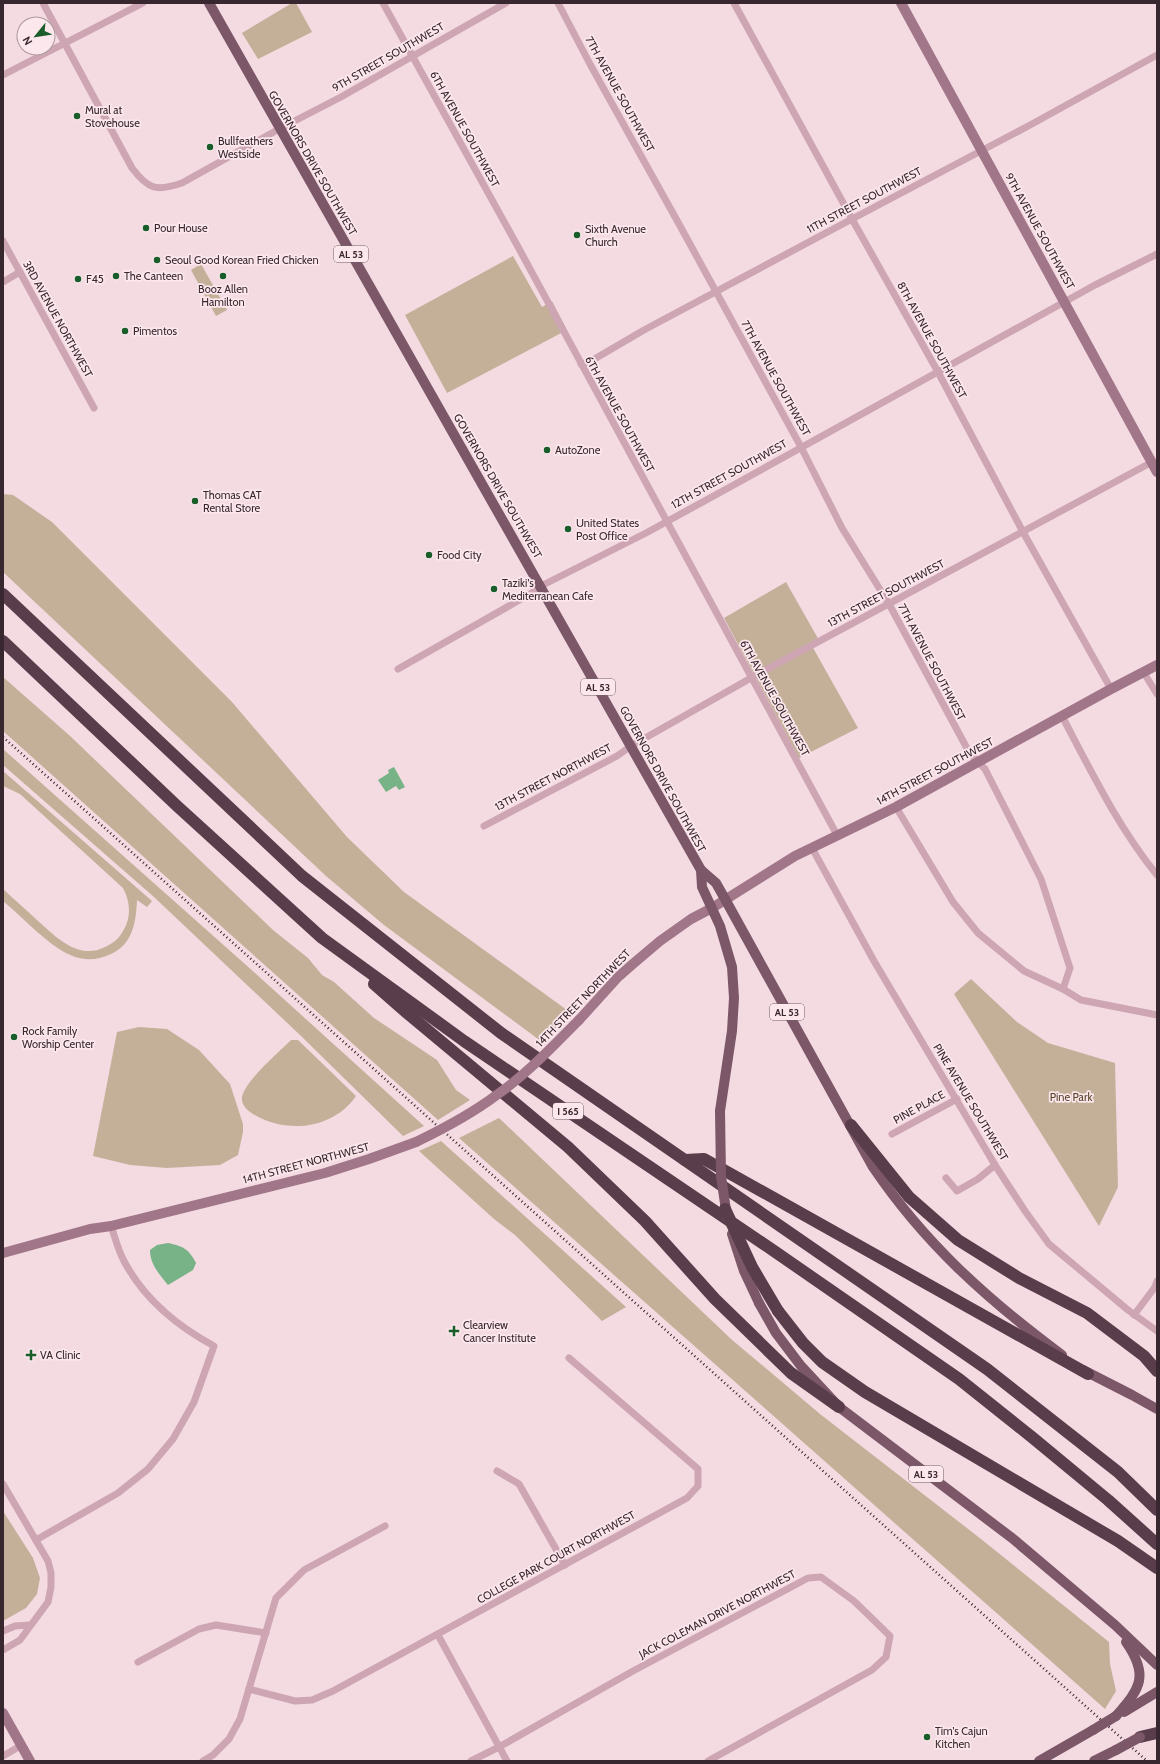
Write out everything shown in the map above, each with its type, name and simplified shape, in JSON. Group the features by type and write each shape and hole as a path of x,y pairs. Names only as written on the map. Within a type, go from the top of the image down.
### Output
{"highway":[{"name":"I 565","path":"3,594 302,876 501,1033 987,1369 1118,1472 1157,1510"},
{"name":"I 565","path":"5,642 176,805 322,938 471,1046 768,1246 959,1379 1039,1442 1108,1500 1157,1544"},
{"path":"322,938 407,1013 568,1147 645,1221 715,1299 791,1373 838,1407"},
{"path":"851,1125 909,1197 958,1240 1019,1278 1087,1313 1144,1356 1157,1371"},
{"path":"685,1160 704,1159 722,1168 1088,1374"},
{"path":"725,1209 752,1267 778,1311 803,1343 822,1362 865,1392 1118,1541 1157,1568"},
{"path":"1140,1737 1157,1733"}],"main road":[{"name":"GOVERNORS DRIVE SOUTHWEST","path":"209,3 279,129 541,586 701,870 716,883 851,1125"},
{"name":"AL 53","path":"701,870 702,887 720,926 732,967 734,998 732,1030 720,1111 721,1176 725,1209 744,1271 759,1303 776,1333 801,1366 838,1407 1012,1538 1115,1625 1157,1665"},
{"name":"AL 53","path":"851,1125 873,1167 893,1197 939,1250 982,1292 1088,1374 1142,1400 1157,1409"},
{"name":"AL 53","path":"1039,1761 1116,1716 1130,1700 1138,1687 1140,1673 1139,1664 1115,1625"},
{"path":"1116,1716 1157,1692"},
{"path":"1094,1761 1157,1728"}],"street":[{"path":"43,3 65,43"},
{"path":"3,75 143,3"},
{"name":"6TH AVENUE SOUTHWEST","path":"383,3 837,835"},
{"name":"9TH STREET SOUTHWEST","path":"65,43 132,168 142,181 155,188 169,188 182,183 279,129 341,97 506,3"},
{"name":"7TH AVENUE SOUTHWEST","path":"558,3 591,66 801,447 842,528 889,604 968,752 985,769 1042,879 1070,968 1063,989"},
{"name":"8TH AVENUE SOUTHWEST","path":"734,3 852,219 938,372 1023,532 1110,689"},
{"name":"9TH AVENUE SOUTHWEST","path":"901,3 1157,472"},
{"name":"11TH STREET SOUTHWEST","path":"581,364 591,361 716,292 1157,55"},
{"name":"3RD AVENUE NORTHWEST","path":"3,241 94,408"},
{"name":"12TH STREET SOUTHWEST","path":"398,669 530,594 541,586 667,521 1065,302 1157,254"},
{"path":"3,282 20,272"},
{"name":"13TH STREET SOUTHWEST","path":"631,746 751,678 1152,462"},
{"name":"14TH STREET SOUTHWEST","path":"725,899 795,856 896,807 1110,689 1144,673 1157,665"},
{"path":"1144,673 1157,694"},
{"path":"1062,716 1100,789 1132,843 1157,875"},
{"name":"13TH STREET NORTHWEST","path":"484,826 617,756 631,746"},
{"path":"896,807 953,902 978,933 1024,971 1063,989 1081,1000 1157,1015"},
{"name":"PINE AVENUE SOUTHWEST","path":"812,848 874,961 995,1165 1049,1244 1134,1315 1157,1331"},
{"name":"14TH STREET NORTHWEST","path":"3,1253 90,1229 111,1226 325,1173 416,1142 452,1124 498,1094 544,1056 618,977 646,952 691,919 725,899"},
{"name":"PINE PLACE","path":"892,1134 957,1099"},
{"path":"946,1178 957,1191 978,1179 995,1165"},
{"path":"36,1540 118,1493 148,1469 173,1439 194,1402 214,1346 182,1326 154,1302 140,1287 124,1260 111,1226"},
{"path":"1134,1315 1155,1287 1157,1281"},
{"name":"COLLEGE PARK COURT NORTHWEST","path":"249,1689 295,1701 312,1700 333,1691 687,1498 698,1486 698,1468 569,1358"},
{"path":"496,1471 519,1484 565,1565"},
{"path":"3,1484 48,1561 51,1573 51,1587 48,1602 20,1640 3,1650"},
{"path":"203,1761 213,1755 229,1739 240,1719 276,1598 304,1570 385,1526"},
{"name":"JACK COLEMAN DRIVE NORTHWEST","path":"471,1761 499,1747 633,1670 808,1578 822,1577 854,1601 890,1636 886,1657 872,1670 708,1761"},
{"path":"138,1662 199,1629 216,1625 266,1633"},
{"path":"3,1632 15,1626 30,1626"},
{"path":"438,1635 507,1761"},
{"path":"3,1713 30,1761"},
{"path":"3,1756 22,1745"}],"green space":[{"path":"292,3 296,3 312,32 258,59 242,33"},
{"path":"513,256 542,307 552,301 567,330 447,393 405,315"},
{"path":"201,264 227,310 216,316 191,270"},
{"path":"3,494 13,495 52,522 232,702 347,837 404,892 571,1013 542,1042 384,925 326,876 3,572"},
{"path":"786,582 820,642 812,646 858,728 799,758 724,618"},
{"path":"3,677 69,735 273,930 308,958 322,975 334,982 374,1018 437,1060 456,1090 470,1100 438,1120 3,731"},
{"path":"3,749 255,973 424,1126 403,1136 300,1035 154,897 3,765"},
{"path":"3,771 152,901 147,907 137,900 136,916 132,932 129,938 118,950 100,958 79,958 70,955 43,937 3,901 3,889 59,939 76,949 86,951 95,951 111,944 116,940 126,926 129,915 127,898 123,888 20,794 3,786"},
{"name":"Pine Park","path":"971,979 1017,1022 1048,1043 1115,1063 1118,1187 1099,1226 954,994"},
{"path":"139,1027 167,1029 199,1050 230,1084 243,1124 243,1132 238,1155 220,1165 167,1168 130,1165 93,1156 117,1032"},
{"path":"291,1040 298,1040 356,1096 346,1107 334,1116 321,1122 292,1126 277,1124 263,1119 250,1112 244,1106 242,1097 244,1090 255,1075"},
{"path":"499,1118 731,1339 820,1414 981,1539 1109,1642 1110,1664 1116,1691 1105,1709 459,1138"},
{"path":"441,1141 626,1307 602,1321 515,1235 494,1219 419,1151"},
{"path":"3,1511 33,1558 40,1578 37,1594 26,1608 3,1621"}],"shaded area":[{"path":"394,767 405,787 399,790 396,786 386,792 378,780 389,773 388,770"},
{"path":"168,1243 178,1245 188,1251 196,1263 193,1270 168,1285 153,1264 150,1250 157,1245"}],"railway":[{"path":"3,737 1147,1761"}],"place":[{"name":"Mural at Stovehouse","path":"77,116"},
{"name":"Bullfeathers Westside","path":"210,147"},
{"name":"Pour House","path":"146,228"},
{"name":"Sixth Avenue Church","path":"577,235"},
{"name":"Seoul Good Korean Fried Chicken","path":"157,260"},
{"name":"The Canteen","path":"116,276"},
{"name":"Booz Allen Hamilton","path":"223,276"},
{"name":"F45","path":"78,279"},
{"name":"Pimentos","path":"125,331"},
{"name":"AutoZone","path":"547,450"},
{"name":"Thomas CAT Rental Store","path":"195,501"},
{"name":"United States Post Office","path":"568,529"},
{"name":"Food City","path":"429,555"},
{"name":"Taziki's Mediterranean Cafe","path":"494,589"},
{"name":"Rock Family Worship Center","path":"14,1037"},
{"name":"Clearview Cancer Institute","path":"454,1331"},
{"name":"VA Clinic","path":"31,1355"},
{"name":"Tim's Cajun Kitchen","path":"927,1737"}]}
